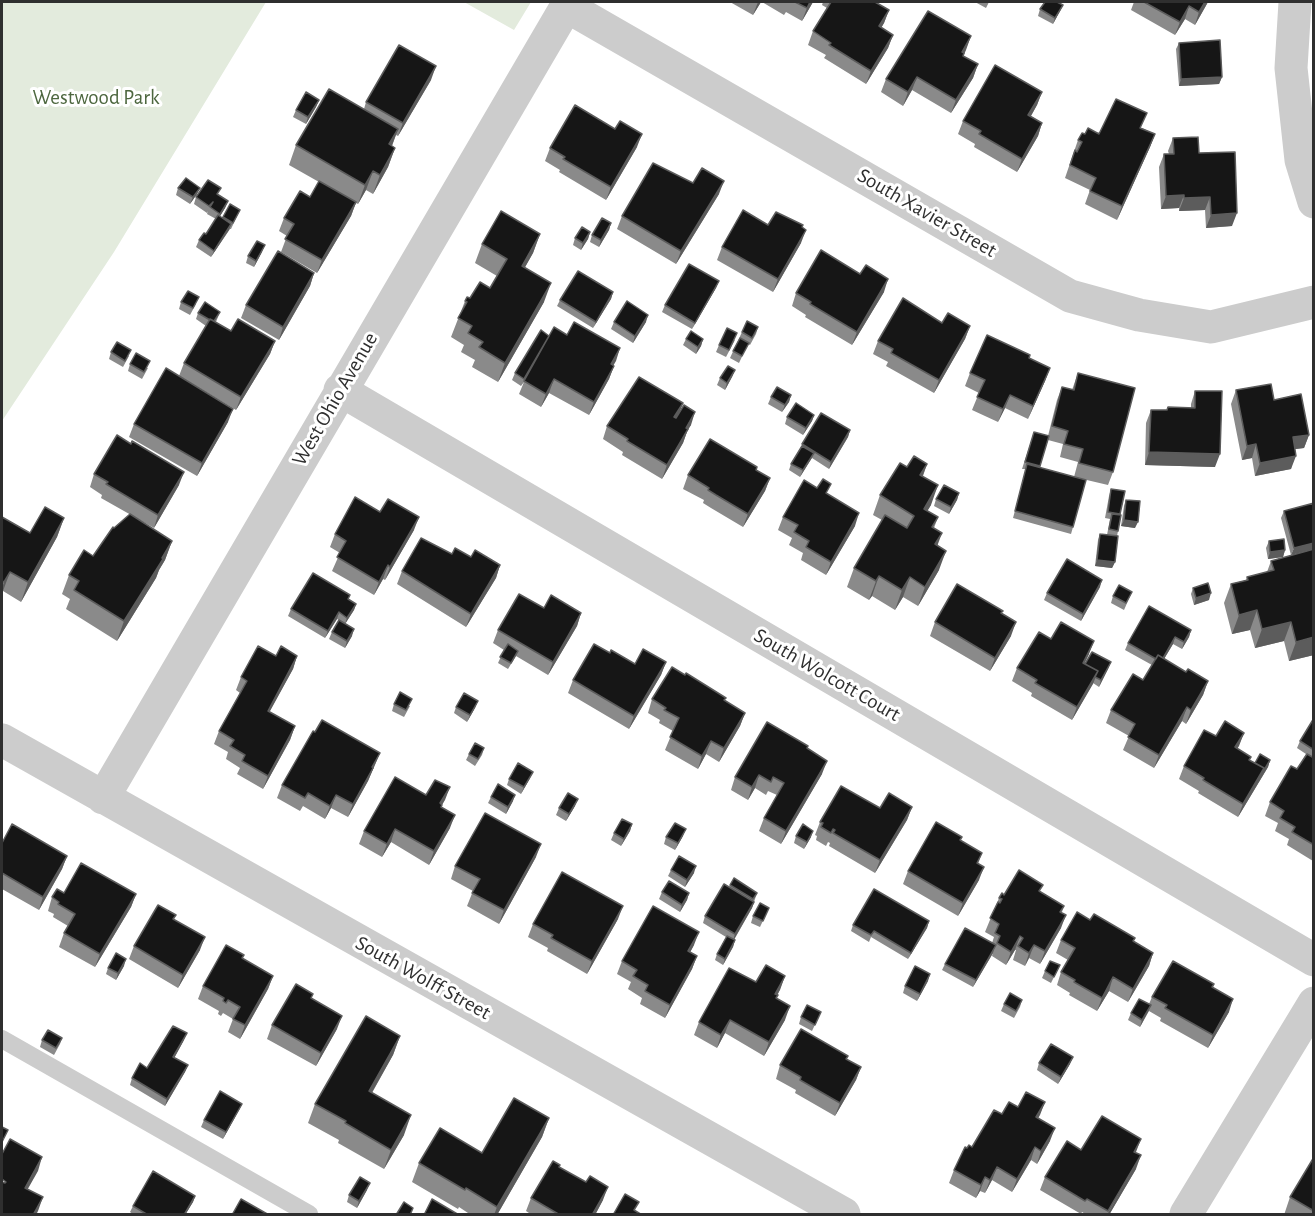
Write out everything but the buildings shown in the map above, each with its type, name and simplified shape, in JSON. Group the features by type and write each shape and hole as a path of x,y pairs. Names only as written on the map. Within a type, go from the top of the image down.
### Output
{"street":[{"path":"1296,2 1291,68 1301,160 1314,202"},
{"name":"South Xavier Street","path":"568,4 1070,296 1139,315 1211,327 1314,302"},
{"name":"West Ohio Avenue","path":"103,798 568,4"},
{"name":"South Wolcott Court","path":"340,390 1314,960"},
{"name":"South Wolff Street","path":"2,740 844,1215"},
{"path":"1186,1215 1314,1003"}],"lane":[{"path":"2,1039 309,1215"}],"green space":[{"name":"Westwood Park","path":"2,2 266,2 114,252 2,421"},
{"path":"464,2 531,2 514,30"}]}
